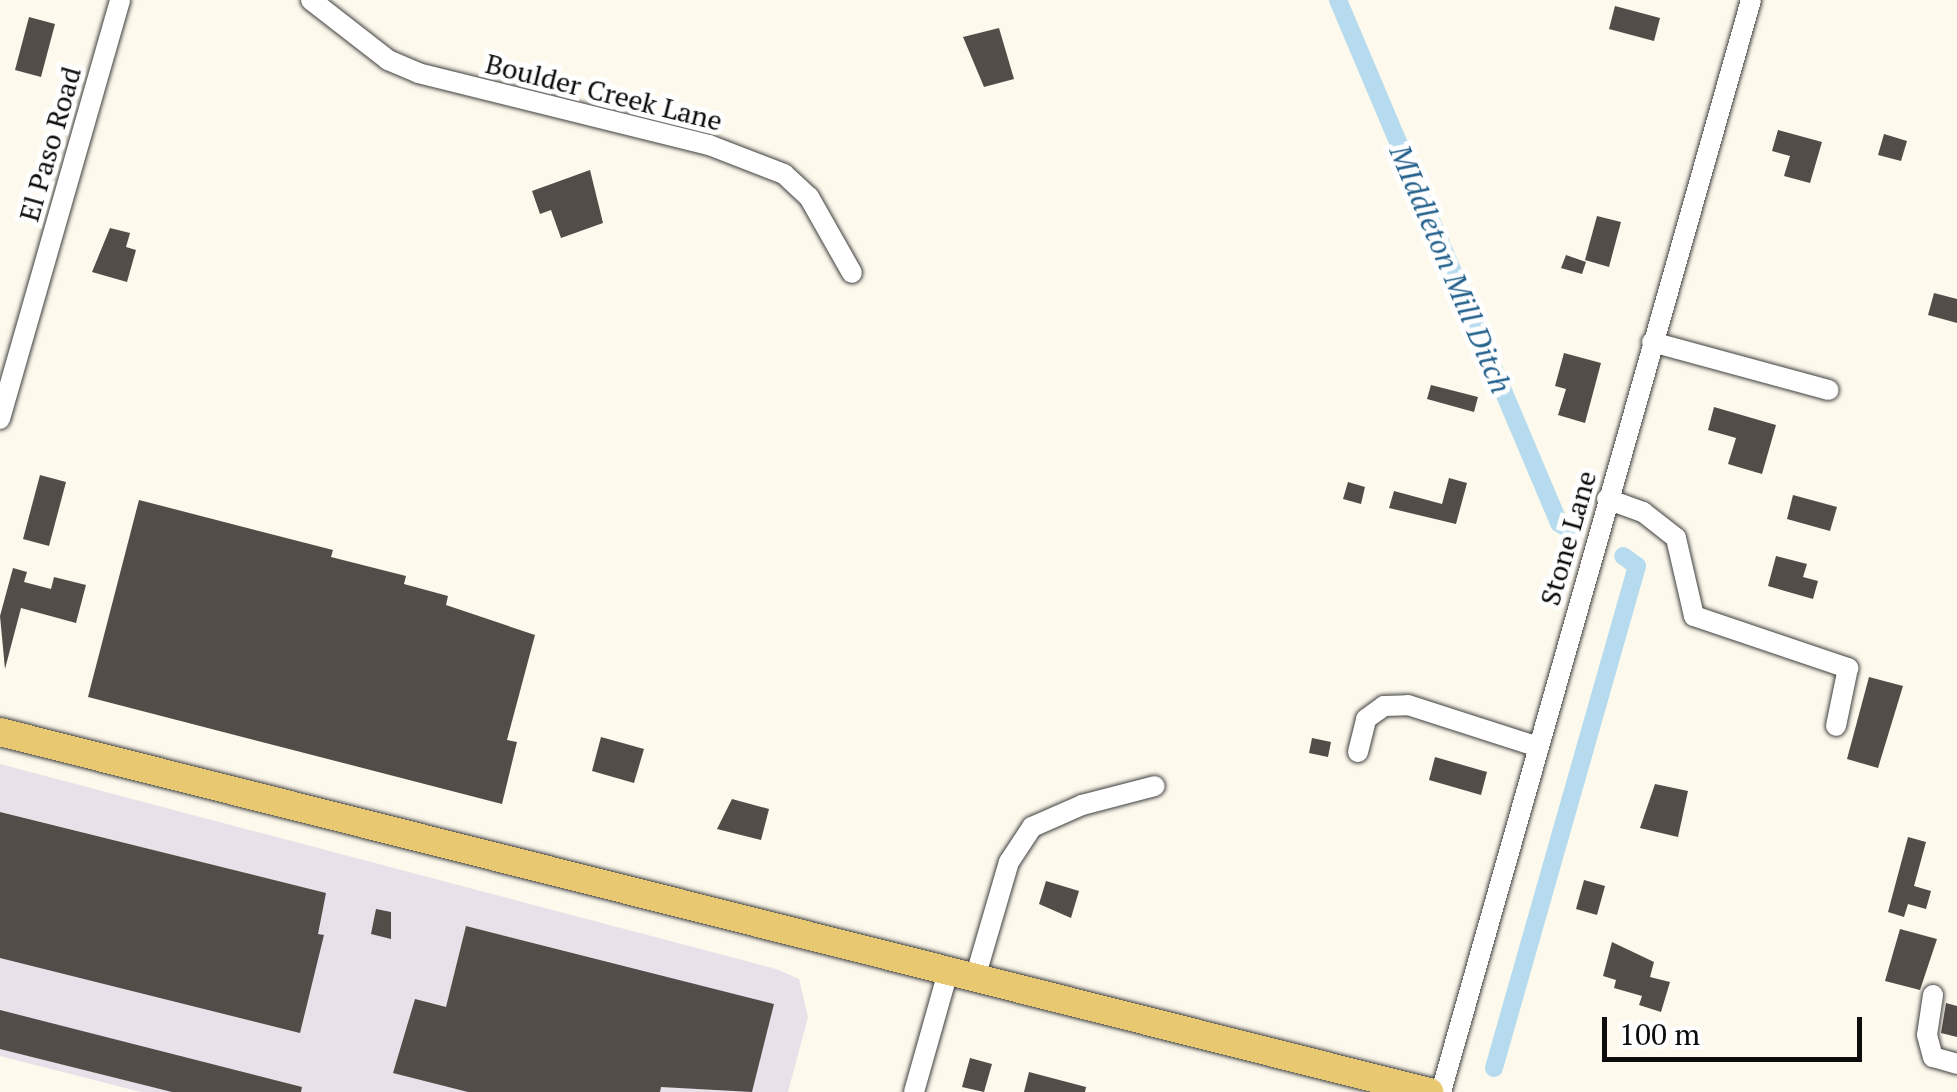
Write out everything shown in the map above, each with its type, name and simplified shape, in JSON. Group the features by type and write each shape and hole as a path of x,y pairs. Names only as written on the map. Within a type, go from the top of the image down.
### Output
{"main road":[{"path":"0,732 1430,1092"}],"street":[{"name":"El Paso Road","path":"0,419 120,0"},
{"name":"Boulder Creek Lane","path":"310,0 388,60 418,73 709,145 784,174 809,197 852,273"},
{"name":"Stone Lane","path":"1441,1092 1751,0"},
{"path":"1652,342 1829,390"},
{"path":"1607,499 1643,512 1676,538 1694,616 1848,668 1836,726"},
{"path":"1358,752 1366,719 1384,706 1408,705 1538,746"},
{"path":"914,1092 1010,862 1032,827 1082,805 1155,786"},
{"path":"1933,995 1928,1035 1933,1057 1957,1064"}],"shaded area":[{"path":"0,764 776,969 799,979 808,1017 788,1092 141,1092 0,1056"}],"building":[{"path":"1615,6 1660,18 1654,41 1609,29"},
{"path":"29,17 55,24 41,77 15,70"},
{"path":"999,28 1014,79 984,87 963,37"},
{"path":"1778,130 1822,142 1810,183 1784,176 1790,156 1772,151"},
{"path":"1884,134 1907,141 1901,161 1878,155"},
{"path":"590,170 603,223 561,238 551,210 540,214 532,191"},
{"path":"1597,216 1621,222 1609,267 1585,260"},
{"path":"110,228 130,233 126,247 136,250 127,282 92,272"},
{"path":"1566,255 1586,262 1582,274 1561,268"},
{"path":"1934,293 1957,299 1957,323 1928,315"},
{"path":"1564,353 1601,363 1585,423 1558,415 1566,389 1555,386"},
{"path":"1431,385 1478,397 1474,412 1427,399"},
{"path":"1714,407 1776,425 1762,474 1728,464 1736,438 1708,430"},
{"path":"40,475 66,482 49,546 23,539"},
{"path":"1449,478 1467,483 1456,524 1389,508 1394,491 1442,504"},
{"path":"1348,482 1365,487 1361,504 1343,499"},
{"path":"1793,495 1837,507 1830,531 1787,519"},
{"path":"139,500 333,550 331,557 406,576 404,584 448,596 446,605 535,635 507,740 517,742 502,804 88,697"},
{"path":"1776,556 1807,564 1803,577 1818,581 1813,599 1768,586"},
{"path":"13,568 27,572 24,582 51,589 54,577 86,585 76,623 21,608 5,669 0,616"},
{"path":"1869,677 1903,686 1878,768 1847,759"},
{"path":"601,737 644,749 634,783 592,771"},
{"path":"1312,738 1331,742 1328,757 1309,753"},
{"path":"1435,757 1487,772 1481,795 1429,780"},
{"path":"1655,784 1688,791 1678,837 1640,828"},
{"path":"732,799 769,809 761,840 717,829"},
{"path":"0,812 326,893 318,934 324,935 300,1033 0,958"},
{"path":"1908,837 1926,842 1914,886 1931,891 1926,909 1908,904 1904,917 1888,912"},
{"path":"1584,880 1605,886 1597,915 1576,909"},
{"path":"1046,881 1079,891 1071,918 1039,904"},
{"path":"376,909 391,912 391,939 371,934"},
{"path":"466,926 774,1004 752,1092 661,1087 660,1092 468,1092 393,1073 415,999 446,1007"},
{"path":"1900,929 1937,939 1920,990 1885,981"},
{"path":"1612,942 1654,962 1650,977 1670,982 1661,1012 1639,1005 1642,996 1614,988 1616,980 1603,976"},
{"path":"1946,1003 1957,1006 1957,1037 1941,1033"},
{"path":"0,1010 302,1087 301,1092 172,1092 0,1049"},
{"path":"970,1058 992,1064 984,1092 962,1087"},
{"path":"1029,1072 1086,1087 1085,1092 1024,1092"}],"waterway":[{"name":"MIddleton Mill Ditch","path":"1338,0 1559,523 1572,531"},
{"name":"MIddleton Mill Ditch","path":"1494,1068 1637,566 1623,556"}]}
